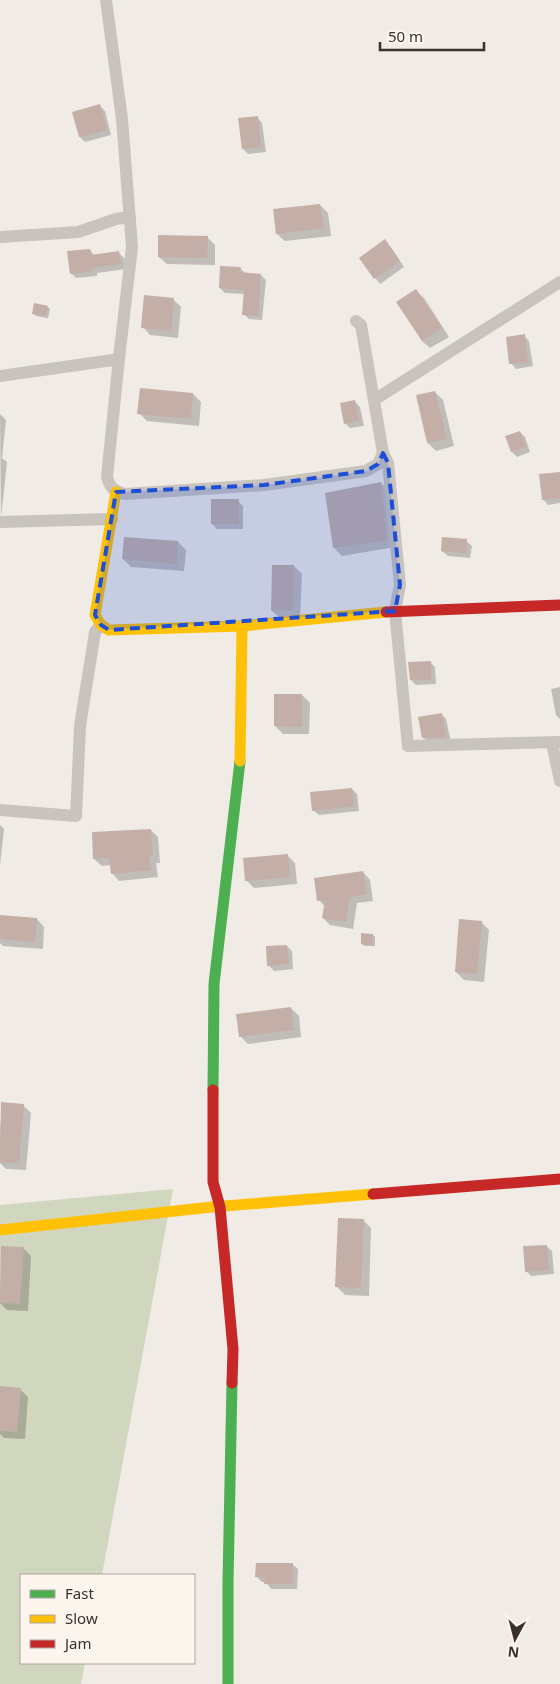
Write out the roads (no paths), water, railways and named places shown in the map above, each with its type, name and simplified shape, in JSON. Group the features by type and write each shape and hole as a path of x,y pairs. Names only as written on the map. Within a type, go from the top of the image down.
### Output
{"street":[{"path":"106,0 122,119 132,247 107,477 110,486 116,492 125,494 264,485 366,472 378,464 383,453"},
{"path":"0,237 78,232 116,219 130,217"},
{"path":"374,400 560,283"},
{"path":"356,321 361,326 383,453 388,464 400,585 395,611 408,746 556,742 560,781"},
{"path":"0,376 119,358"},
{"path":"116,492 95,615 101,625 109,630 242,626 395,611 560,605"},
{"path":"0,522 112,519"},
{"path":"0,810 76,816 80,726 95,632 101,625"},
{"path":"228,1684 228,1573 233,1349 220,1207 213,1182 214,984 240,763 242,626"},
{"path":"0,1230 220,1207 560,1179"}]}
